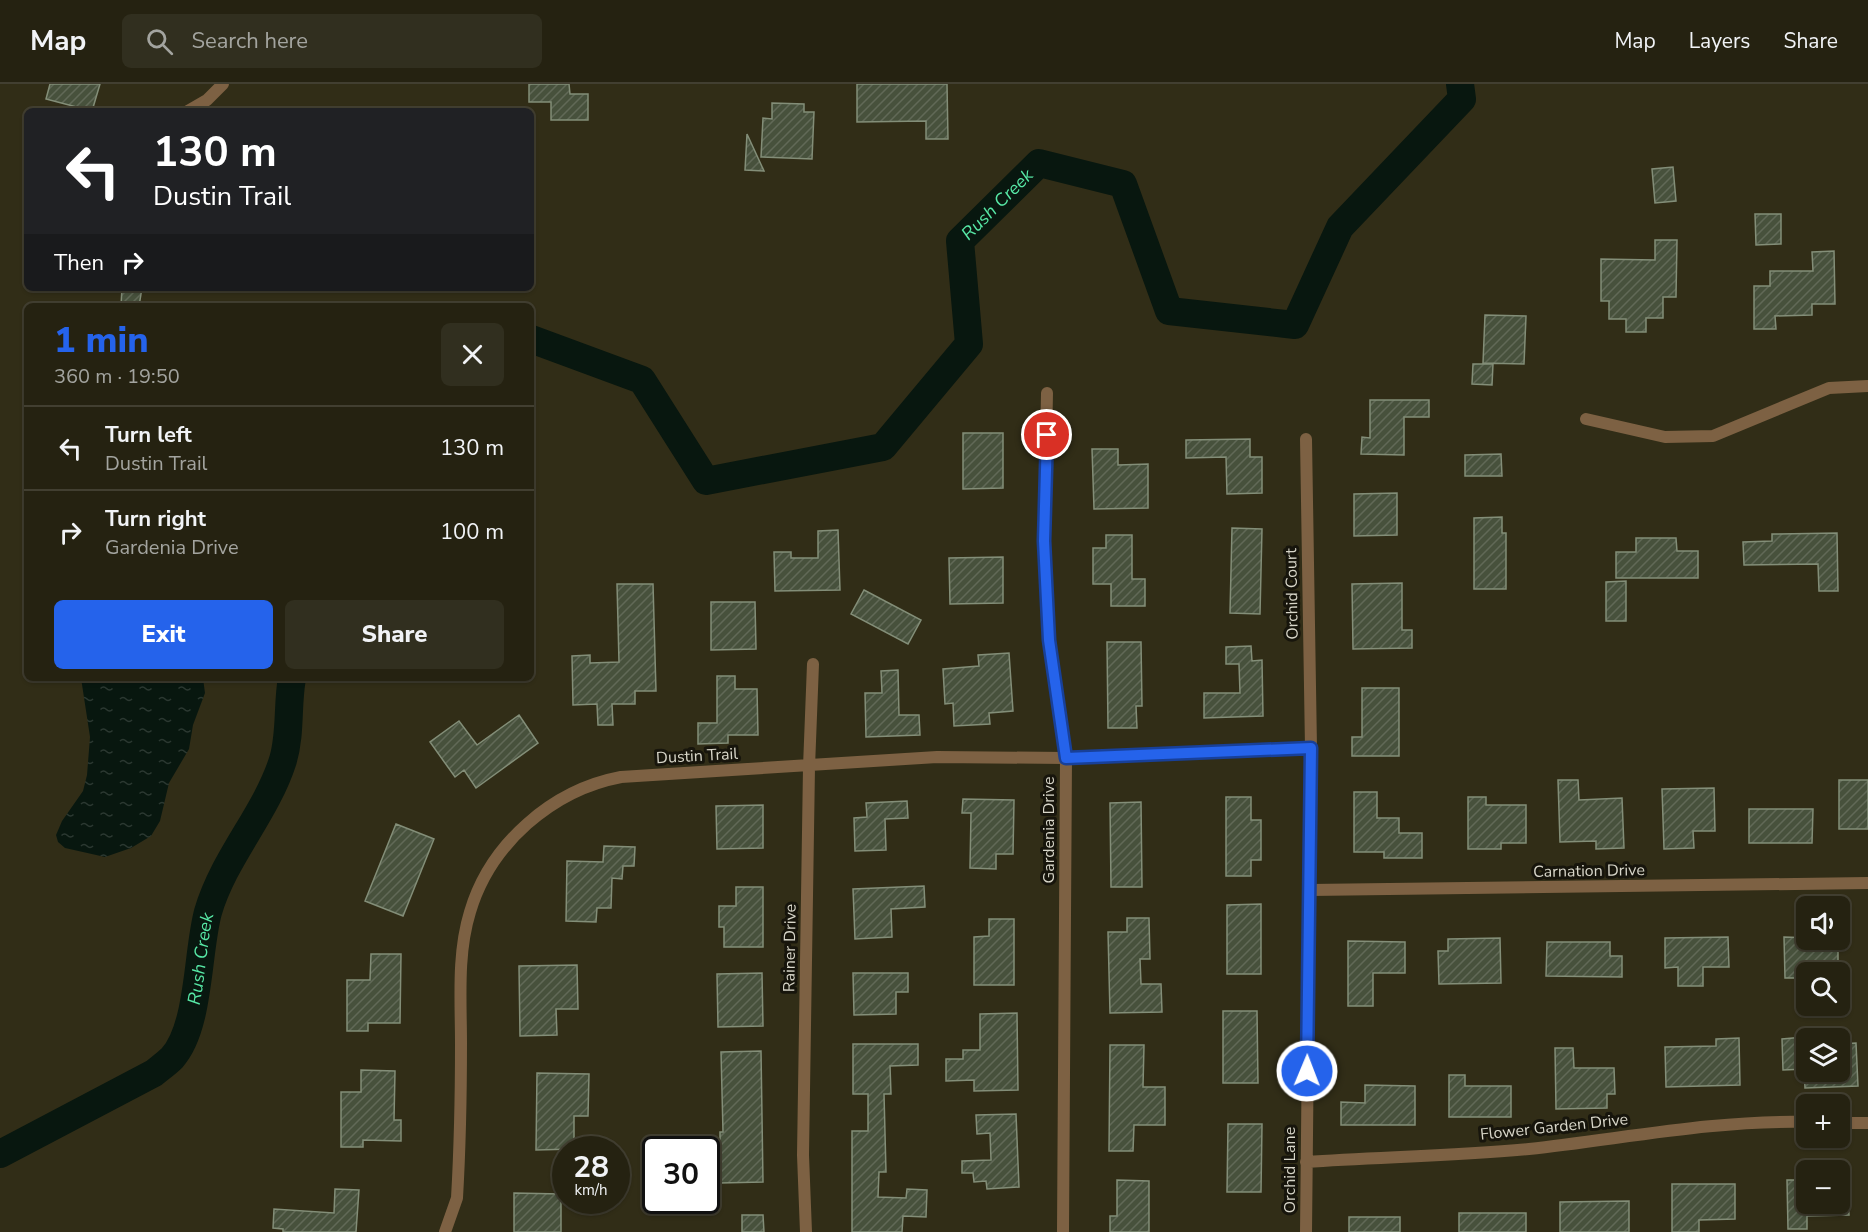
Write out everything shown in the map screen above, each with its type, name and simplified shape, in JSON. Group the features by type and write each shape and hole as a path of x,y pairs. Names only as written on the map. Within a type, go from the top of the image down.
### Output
{"street":[{"path":"193,108 207,100 223,84"},
{"path":"1586,419 1665,436 1713,436 1829,388 1868,386"},
{"name":"Gardenia Drive","path":"1047,393 1044,541 1049,640 1066,758 1063,1232"},
{"name":"Orchid Court","path":"1306,439 1311,748"},
{"name":"Rainer Drive","path":"806,1232 803,1155 808,767 813,664"},
{"name":"Dustin Trail","path":"445,1232 457,1198 464,940 476,896 505,848 529,822 556,801 593,782 621,777 808,767 937,757 1066,758 1311,748"},
{"name":"Orchid Lane","path":"1306,1232 1311,748"},
{"name":"Carnation Drive","path":"1310,890 1868,883"},
{"name":"Flower Garden Drive","path":"1306,1162 1528,1149 1682,1129 1769,1121 1796,1122"},
{"path":"1850,1123 1868,1123"}],"water":[{"path":"81,681 203,681 205,693 193,725 189,749 169,783 160,821 151,836 131,848 105,857 65,848 58,842 56,835 62,821 83,791 87,775 90,737"}],"building":[{"path":"50,84 100,84 93,108 80,108 46,99"},
{"path":"529,84 569,84 570,94 588,94 588,120 551,120 551,102 529,102"},
{"path":"857,84 947,84 948,139 926,139 926,121 857,122"},
{"path":"772,103 804,104 804,112 814,112 812,159 761,157 763,118 772,119"},
{"path":"747,134 764,171 745,170"},
{"path":"1673,167 1676,201 1655,203 1652,169"},
{"path":"1755,214 1781,214 1781,244 1756,245"},
{"path":"1655,240 1677,240 1676,297 1663,297 1663,318 1646,318 1646,332 1626,332 1626,319 1609,319 1609,301 1601,301 1601,259 1655,260"},
{"path":"1834,251 1835,304 1812,304 1812,315 1775,316 1776,329 1754,329 1754,286 1770,286 1770,271 1813,271 1812,252"},
{"path":"122,291 142,291 140,303 121,303"},
{"path":"1485,315 1526,316 1524,364 1483,363"},
{"path":"1473,364 1493,364 1492,385 1472,384"},
{"path":"1370,400 1429,400 1429,417 1404,417 1404,455 1361,454 1362,437 1370,438"},
{"path":"963,433 1003,433 1003,488 963,489"},
{"path":"1250,439 1250,457 1262,457 1262,493 1227,494 1226,457 1186,458 1186,440"},
{"path":"1092,449 1118,449 1118,465 1148,464 1148,508 1094,509"},
{"path":"1501,454 1502,476 1465,476 1465,455"},
{"path":"1397,493 1397,535 1354,536 1354,494"},
{"path":"1502,517 1502,533 1506,533 1506,589 1474,589 1474,518"},
{"path":"1232,528 1262,529 1260,614 1230,613"},
{"path":"838,530 840,590 775,591 774,552 791,552 791,558 818,558 818,531"},
{"path":"1837,533 1838,591 1819,591 1818,564 1744,565 1743,542 1772,541 1772,534"},
{"path":"1106,535 1132,535 1132,579 1145,579 1145,606 1111,606 1111,584 1093,584 1093,548 1106,548"},
{"path":"1636,538 1676,538 1677,551 1698,551 1698,578 1616,578 1616,552 1636,552"},
{"path":"1003,557 1003,603 950,604 949,558"},
{"path":"1626,581 1626,621 1606,621 1606,582"},
{"path":"1402,583 1402,630 1412,630 1412,648 1353,649 1352,584"},
{"path":"617,584 653,584 656,691 635,691 635,704 612,704 613,725 598,725 597,704 573,705 572,656 590,655 590,663 619,662"},
{"path":"864,590 921,620 908,644 851,614"},
{"path":"711,602 755,602 756,649 711,650"},
{"path":"1107,642 1141,642 1142,706 1136,706 1137,728 1108,728"},
{"path":"1251,646 1252,661 1262,660 1263,716 1204,718 1204,693 1240,693 1239,664 1226,664 1226,647"},
{"path":"1009,653 1013,711 989,713 990,724 954,726 953,703 945,704 943,669 979,666 978,655"},
{"path":"898,670 899,715 919,715 920,735 866,737 865,693 882,693 881,671"},
{"path":"717,676 735,676 735,689 757,689 758,735 728,735 728,743 698,744 698,723 717,723"},
{"path":"1362,688 1399,688 1399,756 1352,756 1352,737 1362,737"},
{"path":"519,715 538,743 476,788 464,770 455,777 430,742 459,721 477,745"},
{"path":"1558,780 1578,780 1579,800 1622,798 1624,848 1596,849 1596,841 1560,842"},
{"path":"1839,780 1868,780 1868,829 1839,829"},
{"path":"1714,788 1715,831 1693,831 1694,848 1664,849 1662,789"},
{"path":"1354,792 1377,792 1377,818 1399,818 1399,833 1422,833 1422,858 1384,858 1384,852 1354,852"},
{"path":"1226,797 1251,797 1251,820 1261,820 1261,860 1251,860 1251,876 1226,876"},
{"path":"1468,797 1486,797 1486,805 1526,805 1526,843 1501,843 1501,849 1468,849"},
{"path":"963,799 1014,800 1013,854 996,854 996,869 970,868 971,813 962,813"},
{"path":"907,801 908,818 885,819 886,850 855,851 854,818 867,817 866,803"},
{"path":"1141,802 1142,887 1111,887 1110,803"},
{"path":"763,805 763,848 717,849 716,806"},
{"path":"1749,809 1813,809 1812,843 1749,843"},
{"path":"396,824 434,839 403,916 365,901"},
{"path":"604,846 635,847 634,866 623,866 622,879 612,878 611,908 597,908 596,922 566,921 567,861 603,862"},
{"path":"924,886 925,907 891,909 892,937 855,939 853,889"},
{"path":"736,887 763,887 763,947 724,947 724,927 719,927 719,906 736,906"},
{"path":"1261,904 1261,974 1227,974 1227,905"},
{"path":"1127,918 1149,918 1150,959 1140,959 1141,984 1161,984 1162,1012 1110,1013 1108,932 1127,932"},
{"path":"989,919 1014,919 1014,985 974,985 974,937 989,936"},
{"path":"1728,937 1729,967 1703,967 1703,986 1678,986 1678,967 1665,968 1665,938"},
{"path":"1784,937 1796,937 1796,950 1838,950 1838,962 1796,962 1796,978 1785,978"},
{"path":"1500,938 1501,983 1439,984 1438,951 1448,951 1448,939"},
{"path":"1348,941 1405,942 1405,973 1373,973 1373,1006 1348,1006"},
{"path":"1547,942 1610,942 1610,956 1622,956 1622,977 1546,976"},
{"path":"371,954 401,954 400,1023 368,1023 368,1031 347,1031 347,980 370,980"},
{"path":"577,965 578,1009 556,1009 557,1035 520,1036 519,966"},
{"path":"762,973 763,1026 718,1027 717,974"},
{"path":"853,973 908,973 908,992 896,992 896,1014 854,1015"},
{"path":"1223,1011 1257,1011 1258,1083 1223,1083"},
{"path":"1017,1013 1018,1090 974,1091 974,1080 946,1081 946,1059 963,1059 963,1050 980,1050 980,1014"},
{"path":"1739,1038 1740,1085 1666,1087 1665,1047 1716,1046 1716,1039"},
{"path":"1796,1038 1796,1069 1783,1070 1782,1039"},
{"path":"1850,1043 1856,1043 1858,1086 1805,1088 1805,1082 1850,1082"},
{"path":"853,1044 918,1044 918,1065 890,1066 891,1094 884,1094 886,1172 879,1172 878,1197 906,1198 907,1189 927,1190 926,1217 903,1216 902,1232 852,1232 852,1131 868,1131 868,1094 853,1094"},
{"path":"1110,1045 1144,1045 1143,1087 1165,1087 1165,1125 1134,1125 1133,1151 1109,1151"},
{"path":"1555,1048 1573,1048 1574,1068 1614,1068 1615,1094 1607,1094 1607,1108 1556,1109"},
{"path":"761,1051 763,1182 720,1183 720,1132 723,1132 721,1052"},
{"path":"361,1070 395,1071 394,1120 401,1120 401,1141 363,1140 363,1147 341,1147 341,1092 361,1092"},
{"path":"537,1073 589,1074 588,1116 574,1116 574,1136 552,1136 552,1150 536,1150"},
{"path":"1449,1075 1465,1075 1465,1086 1511,1086 1511,1117 1449,1117"},
{"path":"1365,1085 1415,1086 1415,1125 1341,1125 1341,1102 1365,1103"},
{"path":"1016,1114 1019,1187 987,1189 986,1181 974,1182 973,1173 962,1173 962,1161 991,1160 990,1133 977,1134 976,1115"},
{"path":"1228,1124 1262,1124 1261,1192 1227,1192"},
{"path":"1117,1180 1149,1181 1149,1232 1110,1232 1110,1216 1117,1216"},
{"path":"1787,1180 1796,1180 1796,1214 1849,1214 1807,1216 1807,1229 1788,1229"},
{"path":"1672,1184 1735,1184 1735,1219 1699,1220 1699,1232 1672,1232"},
{"path":"335,1189 359,1190 356,1232 283,1232 283,1229 273,1228 274,1209 334,1213"},
{"path":"514,1193 552,1194 552,1214 561,1214 561,1232 514,1232"},
{"path":"1629,1201 1629,1232 1560,1232 1560,1202"},
{"path":"1459,1213 1526,1213 1526,1232 1459,1232"},
{"path":"742,1215 763,1215 764,1232 742,1232"},
{"path":"1349,1217 1400,1217 1400,1232 1349,1232"}],"waterway":[{"name":"Rush Creek","path":"534,340 642,380 706,481 883,447 969,344 960,241 1039,163 1123,184 1169,311 1295,325 1340,227 1462,99 1460,84"},
{"name":"Rush Creek","path":"0,1154 154,1073 172,1058 181,1044 193,1009 204,928 215,892 276,780 283,760 292,681"}],"route":[{"path":"1047,435 1044,541 1049,640 1066,758 1311,748 1307,1071"}]}
